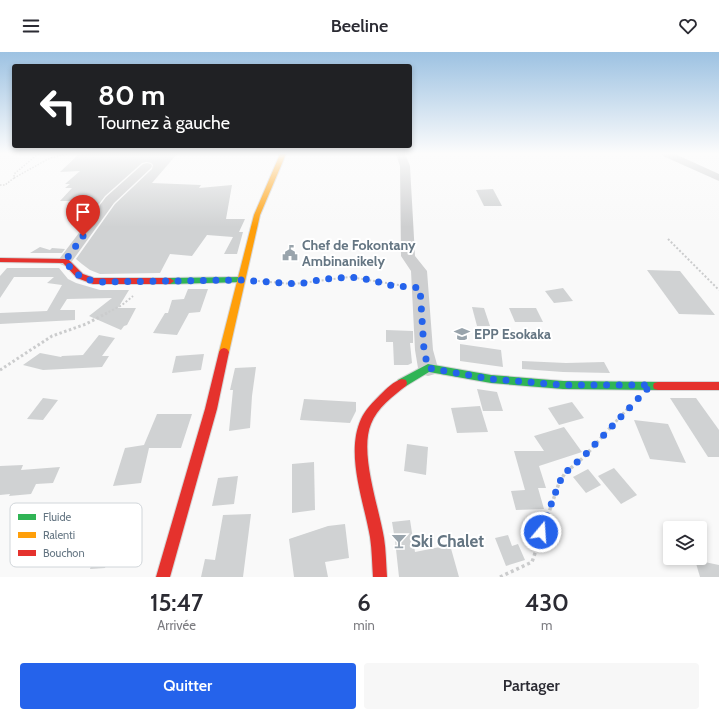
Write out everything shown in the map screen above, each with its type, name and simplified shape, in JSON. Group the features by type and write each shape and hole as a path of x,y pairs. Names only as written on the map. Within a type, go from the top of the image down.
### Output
{"street":[{"path":"65,261 110,200 134,178"},
{"path":"164,577 211,410 257,215 273,178"},
{"path":"405,178 408,256 419,271 424,350 428,368"},
{"path":"0,260 65,261 77,275 86,280 100,282 241,280"},
{"path":"380,577 377,540 361,458 364,425 371,413 393,390 414,375 428,368 491,379 563,385 719,386"}],"path":[{"path":"0,185 5,185 13,178"},
{"path":"668,239 719,290"},
{"path":"241,280 298,284 325,279 350,277 372,280 389,285 420,288"},
{"path":"0,370 52,336 86,324 122,305 152,281"},
{"path":"500,577 532,562 548,510 562,478 605,435 651,385"}],"building":[{"path":"71,178 125,178 105,196 87,220 75,220 83,211 69,209 81,201 60,201 72,188 65,188 70,184 65,184"},
{"path":"142,178 156,178 152,183 201,185 199,188 232,185 226,219 245,219 239,232 243,232 237,254 224,254 233,237 207,235 192,256 170,254 160,273 100,274 90,270 76,259 115,204"},
{"path":"493,189 502,206 484,206 476,190"},
{"path":"40,247 50,250 52,248 65,249 62,253 30,253"},
{"path":"7,268 59,268 68,279 76,283 100,290 129,290 118,308 136,308 127,325 121,330 89,316 112,298 67,299 60,310 75,310 75,320 0,324 0,313 47,311 62,285 47,283 54,277 14,277 0,298 0,276"},
{"path":"647,270 680,271 715,315 679,314"},
{"path":"563,288 573,301 554,303 545,291"},
{"path":"188,289 208,289 200,312 189,313 177,335 153,333 165,313 168,313 172,300 184,299"},
{"path":"472,307 484,308 490,326 477,326"},
{"path":"509,308 536,308 543,322 515,322"},
{"path":"386,330 413,331 413,343 410,343 412,363 408,365 394,365 393,342 386,342"},
{"path":"99,335 115,338 102,356 109,356 102,367 43,370 23,365 40,353 61,357 83,355"},
{"path":"460,344 501,350 503,367 460,361"},
{"path":"204,354 201,370 172,373 176,356"},
{"path":"522,361 566,363 604,362 610,373 522,369"},
{"path":"256,367 250,428 229,431 233,390 230,390 235,368"},
{"path":"477,389 497,392 503,411 483,411"},
{"path":"43,398 58,400 43,420 27,419"},
{"path":"670,398 696,398 719,430 719,457 708,457"},
{"path":"304,399 356,402 356,411 350,423 300,420"},
{"path":"572,402 584,418 559,425 548,408"},
{"path":"480,406 488,432 457,433 451,408"},
{"path":"157,414 192,414 181,448 149,448 141,483 113,486 125,448 144,445"},
{"path":"634,420 668,424 686,463 650,459"},
{"path":"564,427 582,452 539,466 546,488 538,488 544,509 516,510 511,491 525,490 514,451 544,451 534,436"},
{"path":"407,444 428,447 426,475 404,471"},
{"path":"314,462 315,510 292,513 292,464"},
{"path":"23,465 21,470 60,467 53,483 36,484 31,494 9,496 10,494 0,495 0,466"},
{"path":"614,468 637,495 621,504 598,476"},
{"path":"588,469 601,485 586,493 573,477"},
{"path":"238,476 234,504 212,506 218,478"},
{"path":"251,514 243,577 201,577 205,559 215,560 223,515"},
{"path":"410,520 415,552 450,545 459,577 399,577 392,522"},
{"path":"345,524 349,558 325,562 328,577 294,577 289,539 328,526"},
{"path":"508,535 512,546 518,544 525,560 506,566 495,538"},
{"path":"707,562 719,565 719,577 700,577 696,565 707,565"},
{"path":"91,567 105,567 105,568 90,569"}],"traffic: fast":[{"path":"170,281 241,280"},
{"path":"402,383 428,368 491,379 563,385 658,386"}],"traffic: slow":[{"path":"224,352 257,215 273,178"}],"traffic: jam":[{"path":"0,260 65,261 80,276 93,281 170,281"},
{"path":"163,577 211,409 224,352"},
{"path":"380,577 377,537 363,468 362,439 364,426 374,409 385,397 402,383"},
{"path":"658,386 719,386"}],"place":[{"name":"Chef de Fokontany Ambinanikely","path":"290,253"},
{"name":"EPP Esokaka","path":"462,334"},
{"name":"Ski Chalet","path":"399,541"}],"route":[{"path":"83,236 65,261 77,275 86,280 100,282 241,280 298,284 325,279 350,277 372,280 389,285 420,288 424,350 428,368 491,379 563,385 651,385 584,456 565,473 559,483 541,532"}]}
